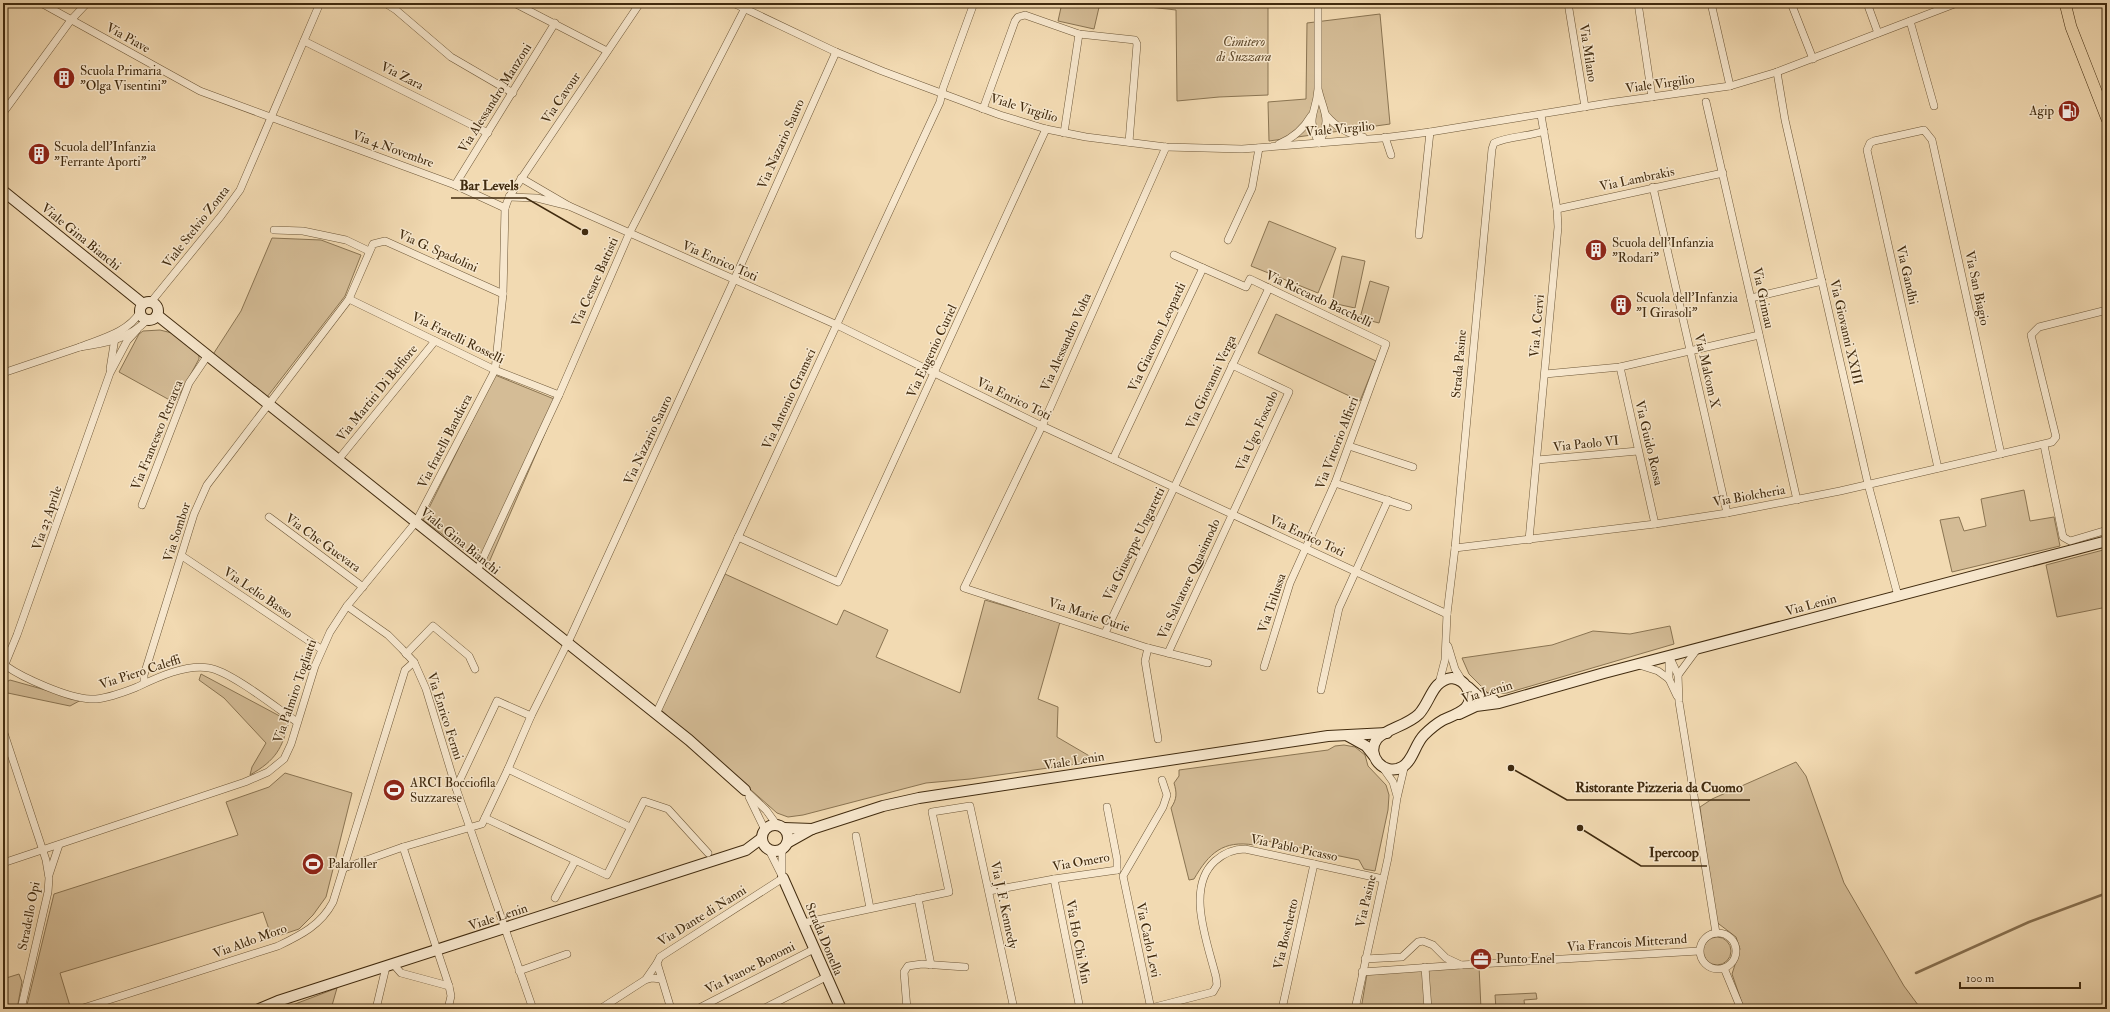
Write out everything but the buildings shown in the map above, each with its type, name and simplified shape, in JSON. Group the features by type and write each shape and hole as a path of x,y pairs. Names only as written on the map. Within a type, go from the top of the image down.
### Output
{"main road":[{"path":"2065,3 2071,27 2107,119"},
{"name":"Viale Gina Bianchi","path":"3,192 144,306"},
{"path":"144,306 157,307 157,315 153,319 147,320 142,317 144,306"},
{"name":"Viale Gina Bianchi","path":"157,315 656,714 745,790"},
{"name":"Via Lenin","path":"1406,764 1423,736 1439,723 1476,706 1499,703 1636,664 2107,541"},
{"path":"1375,758 1374,746 1377,740 1387,733 1405,725 1418,715 1439,683 1452,678 1466,685 1470,699 1468,706 1459,714"},
{"name":"Via Lenin","path":"1466,685 1474,695 1489,700 1522,696"},
{"name":"Viale Lenin","path":"259,1009 278,1001 505,929 746,850 766,842 785,846 812,829 883,806 919,798 1328,736 1372,735 1387,733"},
{"path":"1344,735 1363,743 1382,767 1394,769 1406,764"},
{"name":"Viale Lenin","path":"766,842 770,826 812,829"},
{"path":"780,827 788,835 785,846"},
{"name":"Strada Donella","path":"784,878 841,1009"}],"street":[{"name":"Via Piave","path":"42,3 200,91 271,118"},
{"path":"3,113 71,20 87,3"},
{"name":"Viale Stelvio Zonta","path":"3,373 111,335 126,326 137,316 222,216 240,190 320,3"},
{"path":"385,3 396,10 451,57 513,93"},
{"path":"514,3 555,23 606,51"},
{"name":"Via Cavour","path":"505,208 509,197 521,178 640,3"},
{"name":"Viale Virgilio","path":"733,3 836,52 983,109 1046,129 1064,133 1166,146 1259,148 1430,132 1585,107 1730,86 1777,72 1813,59 1910,21 1942,6 1957,3"},
{"name":"Via Antonio Gramsci","path":"656,714 940,102 941,93 974,3"},
{"path":"1275,146 1292,138 1306,124 1317,103 1318,3"},
{"name":"Via Milano","path":"1568,3 1585,107"},
{"path":"1638,3 1652,97"},
{"path":"1711,3 1730,86"},
{"path":"1791,3 1813,59"},
{"path":"1867,3 1878,33"},
{"name":"Via Cesare Battisti","path":"477,571 559,395 629,234 745,8"},
{"path":"983,109 1015,21 1018,16 1025,15 1079,34 1135,40 1137,44 1130,142"},
{"path":"1910,21 1934,106"},
{"name":"Via Alessandro Manzoni","path":"455,185 555,23"},
{"path":"1064,133 1079,34"},
{"name":"Via Zara","path":"304,41 488,133"},
{"name":"Via Nazario Sauro","path":"471,828 482,824 531,716 568,644 836,52"},
{"name":"Via Giovanni XXIII","path":"1777,72 1785,120 1868,484 1898,596"},
{"path":"1318,89 1327,122 1326,129 1319,143"},
{"name":"Via Grimau","path":"1706,102 1796,500"},
{"path":"1313,112 1311,127 1319,143"},
{"path":"1325,115 1336,125 1351,134 1371,138"},
{"name":"Via A. Cervi","path":"1529,540 1558,227 1557,209 1541,115"},
{"name":"Via 4 Novembre","path":"271,118 455,185 505,208"},
{"name":"Via Eugenio Curiel","path":"738,536 838,582 1046,129"},
{"name":"Via San Biagio","path":"1924,130 1932,140 2001,454"},
{"name":"Via Gandhi","path":"1924,130 1874,141 1870,143 1867,150 1938,468"},
{"name":"Strada Pasine","path":"1447,640 1447,614 1455,548 1492,149 1494,143 1500,140 1524,137 1544,131"},
{"path":"1419,235 1430,132"},
{"path":"1385,137 1390,155"},
{"name":"Via Alessandro Volta","path":"964,588 1042,426 1166,146"},
{"path":"1228,240 1252,188 1259,148"},
{"name":"Via Lambrakis","path":"1557,209 1723,173"},
{"name":"Via Enrico Toti","path":"521,178 569,206 629,234 837,325 1042,426 1447,614"},
{"name":"Via Malcom X","path":"1653,187 1727,513"},
{"name":"Via Enrico Toti","path":"509,197 537,198 569,206"},
{"name":"Via Fratelli Rosselli","path":"495,370 502,294 505,208"},
{"path":"274,230 302,231 346,240 369,252 349,299"},
{"name":"Via G. Spadolini","path":"369,252 372,244 385,241 502,294"},
{"path":"1174,255 1203,268"},
{"name":"Via Riccardo Bacchelli","path":"1203,268 1246,287 1250,279 1386,344"},
{"name":"Via Giacomo Leopardi","path":"1113,459 1203,268"},
{"path":"1751,298 1822,281"},
{"name":"Via Giovanni Verga","path":"1175,487 1269,288"},
{"name":"Via Fratelli Rosselli","path":"349,299 495,370 559,395"},
{"name":"Via Sombor","path":"144,683 144,675 194,514 206,485 349,299"},
{"path":"2107,310 2039,327 2032,333 2031,339 2056,437 2052,442 2044,444 2063,537 2070,541 2107,530"},
{"name":"Viale Stelvio Zonta","path":"80,347 113,341 137,330 147,320"},
{"path":"110,373 113,341 126,326"},
{"path":"110,373 127,342 137,330"},
{"path":"1545,374 1620,367 1759,335"},
{"name":"Via Martiri Di Belfiore","path":"338,460 435,341"},
{"name":"Via Vittorio Alfieri","path":"1306,549 1335,483 1386,344"},
{"name":"Via Francesco Petrarca","path":"142,505 186,389 208,355"},
{"name":"Via Ugo Foscolo","path":"1232,365 1289,392 1233,515"},
{"name":"Via Guido Rossa","path":"1620,367 1638,451 1656,524"},
{"name":"Via fratelli Bandiera","path":"416,522 495,370"},
{"name":"Via 23 Aprile","path":"4,667 110,373"},
{"name":"Via Biolcheria","path":"1455,548 1656,524 1727,513 1796,500 2044,444"},
{"path":"1349,446 1413,467"},
{"name":"Via Paolo VI","path":"1537,460 1638,451"},
{"path":"1335,483 1408,507"},
{"name":"Via Giuseppe Ungaretti","path":"1105,633 1175,487"},
{"path":"1321,690 1338,608 1388,500"},
{"name":"Via Salvatore Quasimodo","path":"1168,653 1233,515"},
{"name":"Via Che Guevara","path":"269,517 363,587"},
{"name":"Via Palmiro Togliatti","path":"3,863 59,846 245,782 268,772 284,759 291,744 321,649 347,606 416,522"},
{"name":"Via Trilussa","path":"1264,667 1290,583 1306,549"},
{"name":"Via Lelio Basso","path":"182,556 321,649"},
{"name":"Via Marie Curie","path":"964,588 1148,648 1208,663"},
{"name":"Via Enrico Fermi","path":"347,606 388,635 414,662 426,689 456,788 533,1009"},
{"path":"406,654 433,626 469,656 475,669"},
{"path":"1439,683 1444,668 1447,640"},
{"path":"1447,640 1453,663 1466,685"},
{"path":"1148,648 1145,661 1158,739"},
{"path":"1678,675 1698,648"},
{"path":"1670,656 1678,675 1679,702 1716,933"},
{"path":"1670,656 1670,679 1679,702"},
{"name":"Via Aldo Moro","path":"80,1009 278,946 310,929 327,913 344,868 406,670 414,662"},
{"path":"1636,664 1658,672 1670,679"},
{"name":"Via Piero Caleffi","path":"4,667 25,678 81,698 91,700 110,696 144,683 194,668 211,668 219,671 257,694 297,722"},
{"path":"456,788 497,701 531,716"},
{"name":"Stradello Opi","path":"3,730 42,851 48,875 48,892 21,1009"},
{"name":"Via Pasine","path":"1355,1009 1388,858 1397,798 1406,764"},
{"path":"1382,767 1393,782 1397,798"},
{"path":"508,769 630,827"},
{"path":"1117,870 1123,876 1163,807 1167,795 1162,780"},
{"path":"745,790 766,810 780,827"},
{"path":"745,790 766,842 784,878"},
{"path":"485,818 607,875 644,801 668,809 708,853"},
{"name":"Via J. F. Kennedy","path":"918,898 949,892 932,812 970,806 1014,1009"},
{"name":"Via Omero","path":"989,891 1054,879 1117,870 1118,859 1107,807"},
{"path":"344,868 404,847 458,830 471,828"},
{"path":"856,836 870,908"},
{"path":"48,875 59,846"},
{"path":"784,878 781,865 785,846"},
{"path":"404,847 436,950 449,986 451,996 448,1009"},
{"name":"Via Pablo Picasso","path":"1149,1009 1201,997 1213,992 1217,985 1200,908 1199,890 1203,877 1217,859 1234,849 1245,849 1383,879"},
{"path":"555,898 575,861"},
{"name":"Via Boschetto","path":"1282,1009 1314,864"},
{"name":"Via Carlo Levi","path":"1123,876 1149,1009"},
{"name":"Via Dante di Nanni","path":"671,1009 657,963 660,957 784,878"},
{"name":"Via Ho Chi Min","path":"1054,879 1080,1009"},
{"path":"803,923 918,898 931,965"},
{"path":"1716,933 1732,939 1736,950 1733,961 1724,968 1713,969 1703,962 1699,951 1700,946 1706,937 1716,933"},
{"path":"1365,959 1402,957 1418,942 1423,941 1433,945 1444,956 1461,965"},
{"name":"Via Ivanoe Bonomi","path":"697,1009 814,949"},
{"name":"Via Francois Mitterand","path":"1362,972 1699,951"},
{"path":"519,971 568,954"},
{"path":"1433,967 1440,963 1444,956"},
{"path":"1387,970 1384,964 1390,958"},
{"path":"600,1009 646,979 657,963"},
{"path":"907,1009 903,977 905,969 912,964 965,968"},
{"path":"376,1009 390,966 401,973 449,986"},
{"path":"1425,968 1428,1009"},
{"path":"1724,968 1741,1009"},
{"path":"763,1009 826,977"},
{"path":"646,979 661,979"}],"green space":[{"path":"1062,3 1100,3 1094,29 1058,21"},
{"name":"Cimitero di Suzzara","path":"1113,3 1268,3 1268,95 1219,97 1177,101 1176,10"},
{"path":"1380,14 1390,124 1269,141 1268,102 1306,99 1307,23"},
{"path":"1269,221 1336,248 1318,293 1251,266"},
{"path":"272,238 321,240 361,255 345,296 264,401 212,356 241,311"},
{"path":"1342,256 1365,261 1355,308 1332,303"},
{"path":"1370,281 1389,287 1379,323 1360,318"},
{"path":"1276,314 1376,361 1360,401 1258,353"},
{"path":"160,330 172,333 199,355 199,359 175,403 119,372 139,334 143,331"},
{"path":"495,375 559,401 487,567 423,520"},
{"path":"2024,490 2030,521 2054,517 2060,546 1952,572 1940,520 1959,517 1964,531 1986,526 1981,499"},
{"path":"2107,549 2107,607 2057,617 2046,565"},
{"path":"725,574 837,625 844,610 888,630 876,657 960,693 985,600 1060,622 1038,699 1058,707 1057,737 1098,761 970,779 926,783 803,815 788,817 777,813 661,710"},
{"path":"1670,626 1674,644 1507,693 1489,694 1469,674 1462,658 1552,645 1593,631 1630,634"},
{"path":"201,674 289,721 284,739 277,753 259,770 250,775 252,767 266,743 224,698 199,680"},
{"path":"10,680 81,700 70,706 3,692 3,684"},
{"path":"1344,745 1355,747 1365,755 1368,766 1386,785 1389,795 1388,810 1375,871 1364,869 1359,860 1262,840 1254,845 1234,845 1218,850 1205,862 1194,879 1189,880 1171,808 1176,793 1174,783 1179,776 1179,770 1328,750 1335,746"},
{"path":"1796,762 1806,776 1844,883 1904,986 1921,1009 1744,1009 1732,974 1740,949 1736,937 1715,921 1700,807 1712,799"},
{"path":"285,773 352,793 326,897 313,915 299,929 272,938 263,912 60,973 70,1006 62,1009 26,1009 54,894 238,835 226,802 269,787"},
{"path":"1717,937 1727,941 1731,951 1727,961 1717,965 1707,961 1703,951 1707,941"},
{"path":"1479,966 1481,1009 1361,1009 1367,974"},
{"path":"19,974 22,982 17,1009 3,1009 3,979"},
{"path":"337,988 331,1009 282,1009"},
{"path":"1536,993 1537,999 1524,1000 1525,1009 1496,1009 1495,995"}],"waterway":[{"path":"1916,973 2029,922 2107,893"}],"place":[{"name":"Scuola Primaria \"Olga Visentini\"","path":"64,78"},
{"name":"Agip","path":"2069,111"},
{"name":"Scuola dell'Infanzia \"Ferrante Aporti\"","path":"39,154"},
{"name":"Bar Levels","path":"585,232"},
{"name":"Scuola dell'Infanzia \"Rodari\"","path":"1596,250"},
{"name":"Scuola dell'Infanzia \"I Girasoli\"","path":"1621,305"},
{"name":"Ristorante Pizzeria da Cuomo","path":"1511,768"},
{"name":"ARCI Bocciofila Suzzarese","path":"394,790"},
{"name":"Ipercoop","path":"1580,828"},
{"name":"Palaroller","path":"313,864"},
{"name":"Punto Enel","path":"1481,959"}]}
